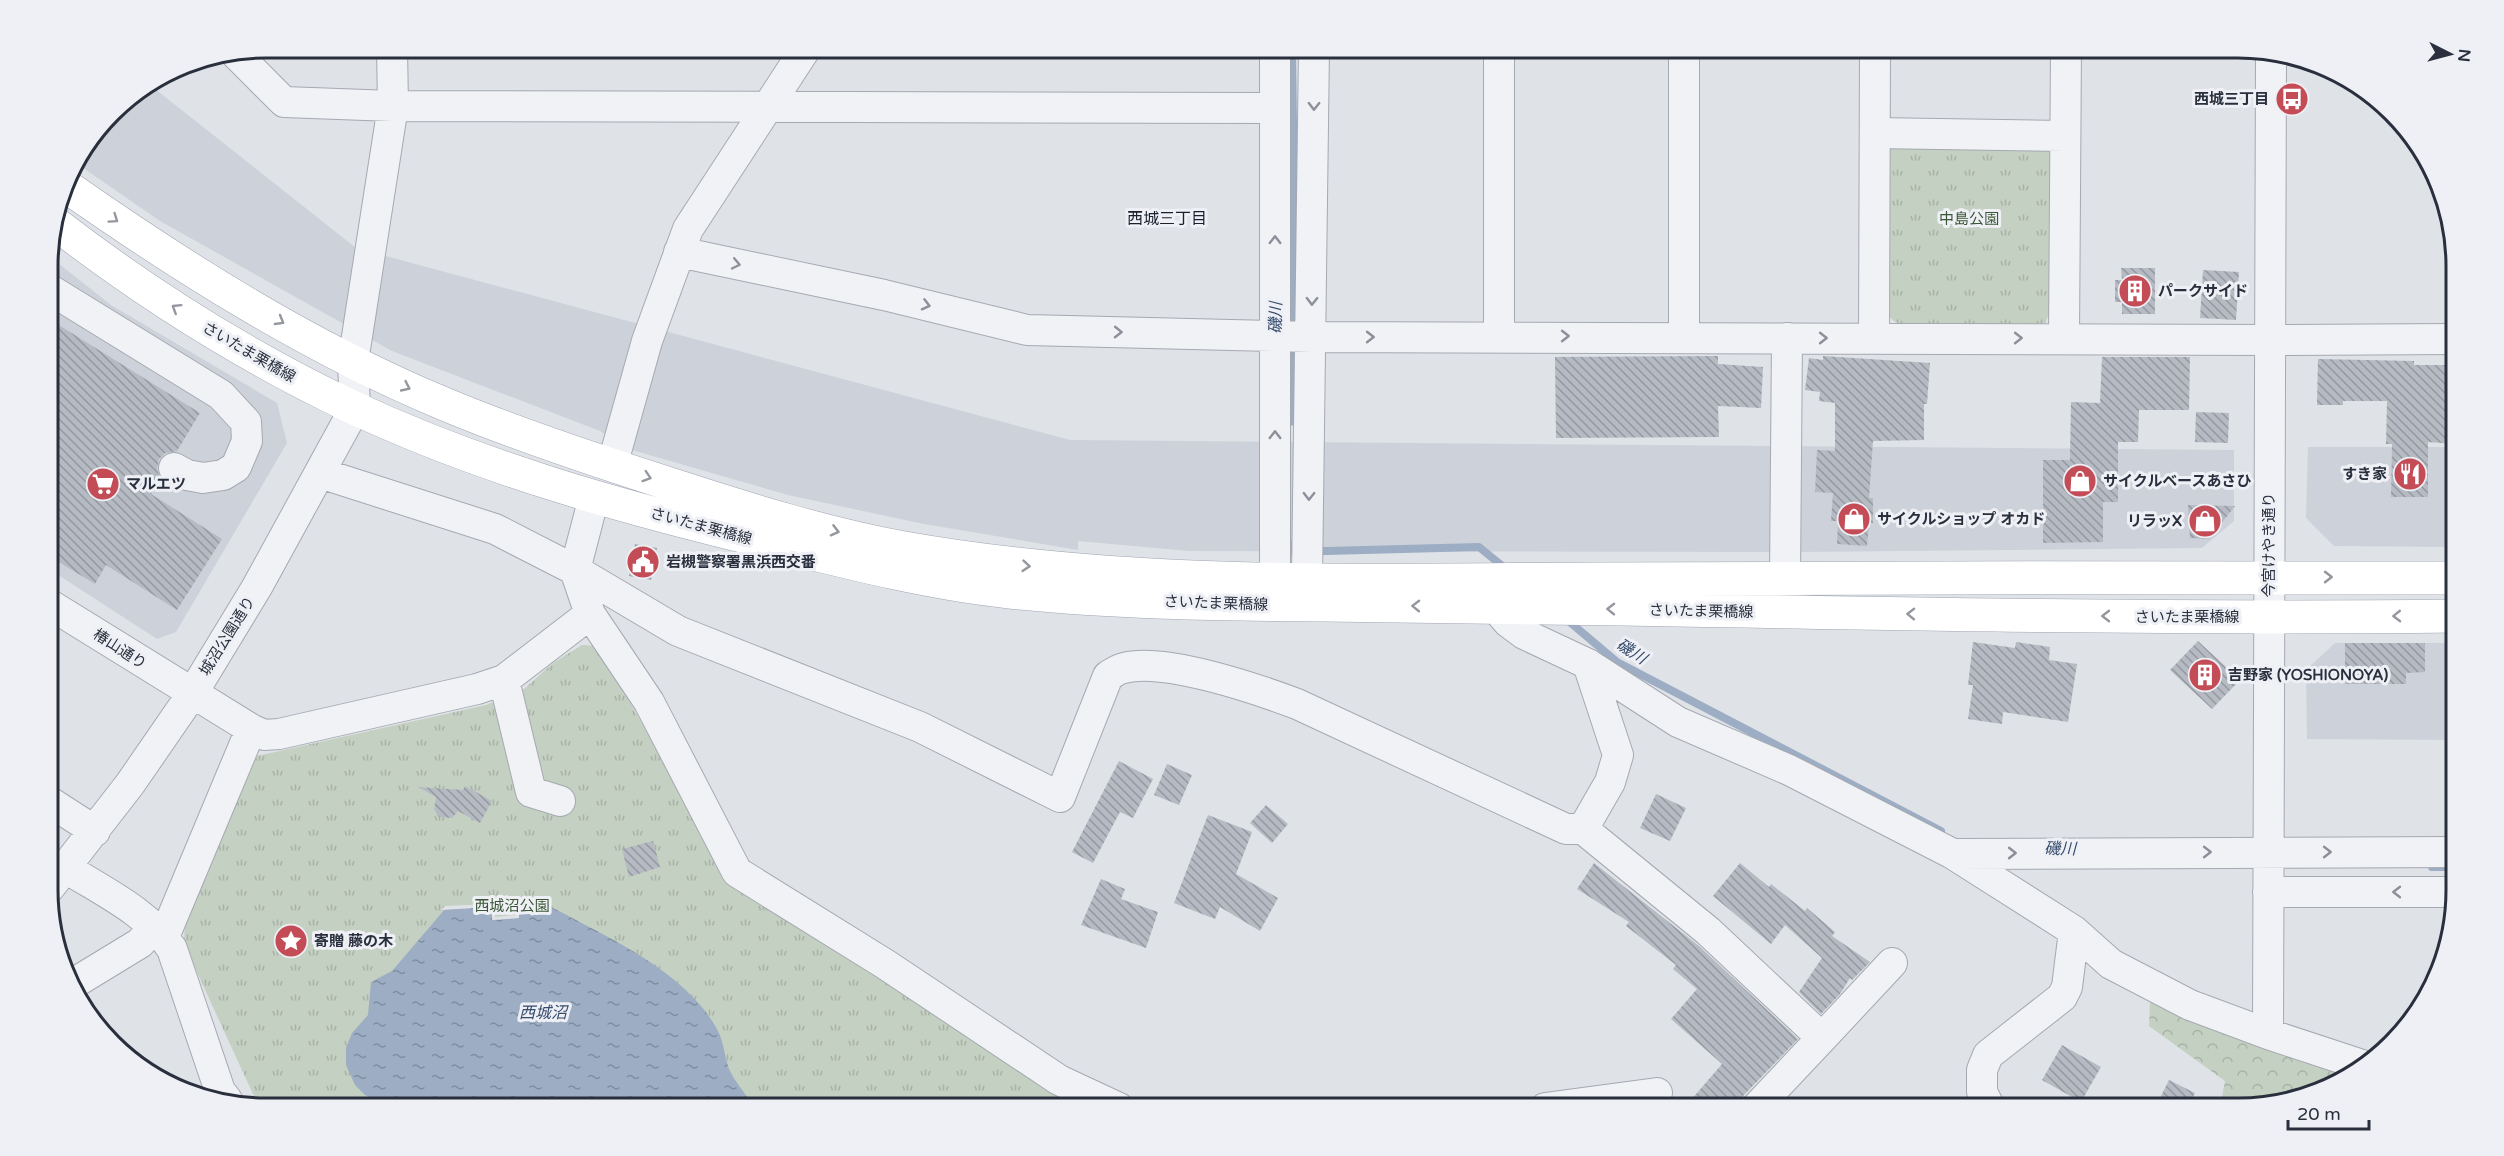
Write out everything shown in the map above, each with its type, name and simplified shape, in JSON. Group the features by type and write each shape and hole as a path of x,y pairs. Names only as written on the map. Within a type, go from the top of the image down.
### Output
{"main road":[{"name":"さいたま栗橋線","path":"73,191 178,261 353,362 437,402 530,438 612,466 714,498 896,547 1010,565 1101,572 1307,579 2446,578"},
{"name":"さいたま栗橋線","path":"62,229 103,260 215,333 281,372 355,408 424,437 594,497 707,528 895,573 1007,592 1229,604 2269,618 2446,616"}],"street":[{"path":"355,408 353,362 393,106 392,58"},
{"path":"612,466 647,341 688,229 799,58"},
{"path":"1275,58 1275,578"},
{"path":"1307,579 1314,58"},
{"path":"1499,58 1499,336"},
{"path":"1684,58 1684,337"},
{"path":"1874,338 1875,58"},
{"path":"2064,338 2066,58"},
{"path":"242,60 285,102 393,106 768,105 1275,108"},
{"name":"今宮けやき通り","path":"2268,1034 2271,61"},
{"path":"1875,133 2065,136"},
{"path":"679,252 885,295 1027,330 1312,337 2446,339"},
{"path":"59,297 123,350 221,394 246,422 247,441 236,467 223,476 203,478 187,475 174,468"},
{"path":"1785,578 1787,338"},
{"name":"城沼公園通り","path":"58,877 157,748 192,694 258,587 355,408"},
{"path":"320,473 495,529 575,570 678,631 920,727 1060,797 1108,676 1123,668 1142,665 1162,666 1241,684 1286,700 1566,829 1583,829 1708,931 1822,1038"},
{"path":"594,497 575,570 590,614 649,702 737,872 885,964 1059,1080 1097,1098"},
{"path":"1495,607 1508,622 1524,634 1588,664 1678,722 1789,770 1953,854 2074,931 2111,964 2190,1005 2353,1062"},
{"name":"椿山通り","path":"58,610 251,729"},
{"path":"79,980 159,932 251,729 264,735 279,734 477,689 504,680 590,614"},
{"path":"1583,829 1610,782 1618,755 1588,664"},
{"path":"504,680 531,792 560,801"},
{"path":"58,807 95,831"},
{"path":"1953,854 2446,852"},
{"path":"58,877 159,932 172,949 221,1093"},
{"path":"2268,892 2446,892"},
{"path":"1985,1097 1982,1092 1982,1070 1988,1055 2062,997 2067,987 2074,931"},
{"path":"1766,1097 1892,963"},
{"path":"1625,1097 1657,1093"}],"shaded area":[{"path":"156,90 356,248 1070,440 2234,450 2234,521 2202,548 1796,552 1189,551 1078,541 1078,550 924,524 788,495 625,448 600,431 392,351 160,221 84,168 110,129 129,110"},
{"path":"59,264 111,305 277,403 287,443 176,632 157,639 58,575"},
{"path":"2308,447 2446,447 2446,547 2334,546 2306,518"},
{"path":"2335,643 2446,643 2446,740 2307,739 2306,670"}],"green space":[{"name":"中島公園","path":"1892,144 2052,148 2049,314 2045,323 2030,326 1901,325 1888,315 1888,151"},
{"name":"西城沼公園","path":"582,645 597,646 667,766 728,881 1077,1098 254,1097 184,944 185,922 257,756 486,705 524,689 553,663"},
{"path":"2150,1001 2336,1073 2278,1094 2222,1097 2225,1081 2149,1026"}],"water":[{"name":"西城沼","path":"544,903 616,941 663,971 684,988 717,1029 731,1073 747,1098 371,1098 365,1095 355,1085 346,1065 346,1048 352,1033 368,1015 371,982 392,971 445,909 492,907 493,920 519,918 518,905"}],"pier":[{"path":"544,900 544,903 519,905 519,918 492,920 492,907 441,910 445,906 492,904 495,906 495,917 516,915 517,902"}],"building":[{"name":"パークサイド","path":"2121,268 2155,268 2155,314 2122,314 2122,302 2115,302 2115,280 2122,280"},
{"path":"2203,270 2239,272 2236,320 2200,318"},
{"name":"マルエツ","path":"59,325 200,413 177,451 165,453 159,459 157,469 160,478 151,494 222,539 177,610 106,565 95,584 59,562"},
{"path":"1718,356 1718,364 1763,367 1761,408 1718,406 1719,437 1556,438 1555,357"},
{"path":"1823,356 1930,363 1927,404 1924,404 1924,440 1873,441 1869,498 1873,498 1873,523 1869,523 1867,546 1837,544 1838,521 1831,521 1833,493 1815,492 1817,450 1835,451 1835,403 1819,401 1820,392 1805,390 1809,358 1823,360"},
{"path":"2102,357 2190,357 2189,410 2139,410 2138,442 2118,442 2118,502 2103,502 2103,542 2043,543 2043,460 2070,460 2071,402 2100,403"},
{"path":"2318,359 2414,361 2414,365 2446,365 2446,443 2428,442 2428,497 2391,497 2392,444 2386,444 2387,401 2343,401 2343,405 2317,405"},
{"path":"2196,412 2229,413 2228,443 2195,442"},
{"path":"2188,505 2235,506 2209,539 2190,538"},
{"name":"岩槻警察署黒浜西交番","path":"635,544 657,548 651,580 629,576"},
{"name":"吉野家 (YOSHIONOYA)","path":"2198,641 2240,680 2212,709 2170,670"},
{"path":"1973,642 2015,648 2016,642 2050,647 2049,660 2077,664 2068,722 2003,712 2002,724 1968,719 1973,685 1968,685"},
{"path":"2345,643 2425,643 2425,672 2406,673 2406,684 2345,684"},
{"path":"1119,761 1153,779 1133,818 1120,812 1093,863 1072,852"},
{"path":"1167,764 1192,775 1179,805 1154,795"},
{"path":"465,786 492,801 480,823 458,811 452,818 439,817 434,809 436,797 418,787 463,790"},
{"path":"1656,794 1686,808 1670,841 1640,828"},
{"path":"1266,805 1288,824 1272,843 1250,823"},
{"path":"1208,815 1252,832 1236,874 1278,898 1260,931 1220,907 1215,919 1174,903"},
{"path":"653,841 660,867 629,877 622,849"},
{"path":"1594,863 1699,946 1798,1039 1743,1097 1693,1097 1722,1064 1671,1019 1697,989 1673,969 1676,965 1626,926 1629,922 1577,889"},
{"path":"1740,863 1769,887 1771,884 1805,911 1807,908 1835,932 1832,936 1870,962 1852,980 1850,978 1840,994 1821,1014 1799,992 1822,958 1785,925 1771,944 1713,896"},
{"path":"1101,879 1125,889 1121,899 1158,912 1146,948 1081,925"},
{"path":"2062,1045 2101,1067 2084,1097 2072,1097 2042,1080"},
{"path":"2169,1080 2195,1093 2193,1097 2160,1097"}],"waterway":[{"name":"磯川","path":"1290,422 1294,200 1292,58"},
{"name":"磯川","path":"1288,543 1288,552 1479,547 1506,569"},
{"name":"磯川","path":"1565,618 1617,662 1941,831"},
{"name":"磯川","path":"2432,867 2446,867"}],"place":[{"name":"西城三丁目","path":"2292,99"},
{"name":"パークサイド","path":"2135,291"},
{"name":"すき家","path":"2410,474"},
{"name":"サイクルベースあさひ","path":"2080,481"},
{"name":"マルエツ","path":"103,484"},
{"name":"サイクルショップ オカド","path":"1854,519"},
{"name":"リラッX","path":"2205,521"},
{"name":"岩槻警察署黒浜西交番","path":"643,562"},
{"name":"吉野家 (YOSHIONOYA)","path":"2205,675"},
{"name":"寄贈 藤の木","path":"291,941"}],"district":[{"name":"西城三丁目","path":"1167,218"}]}
